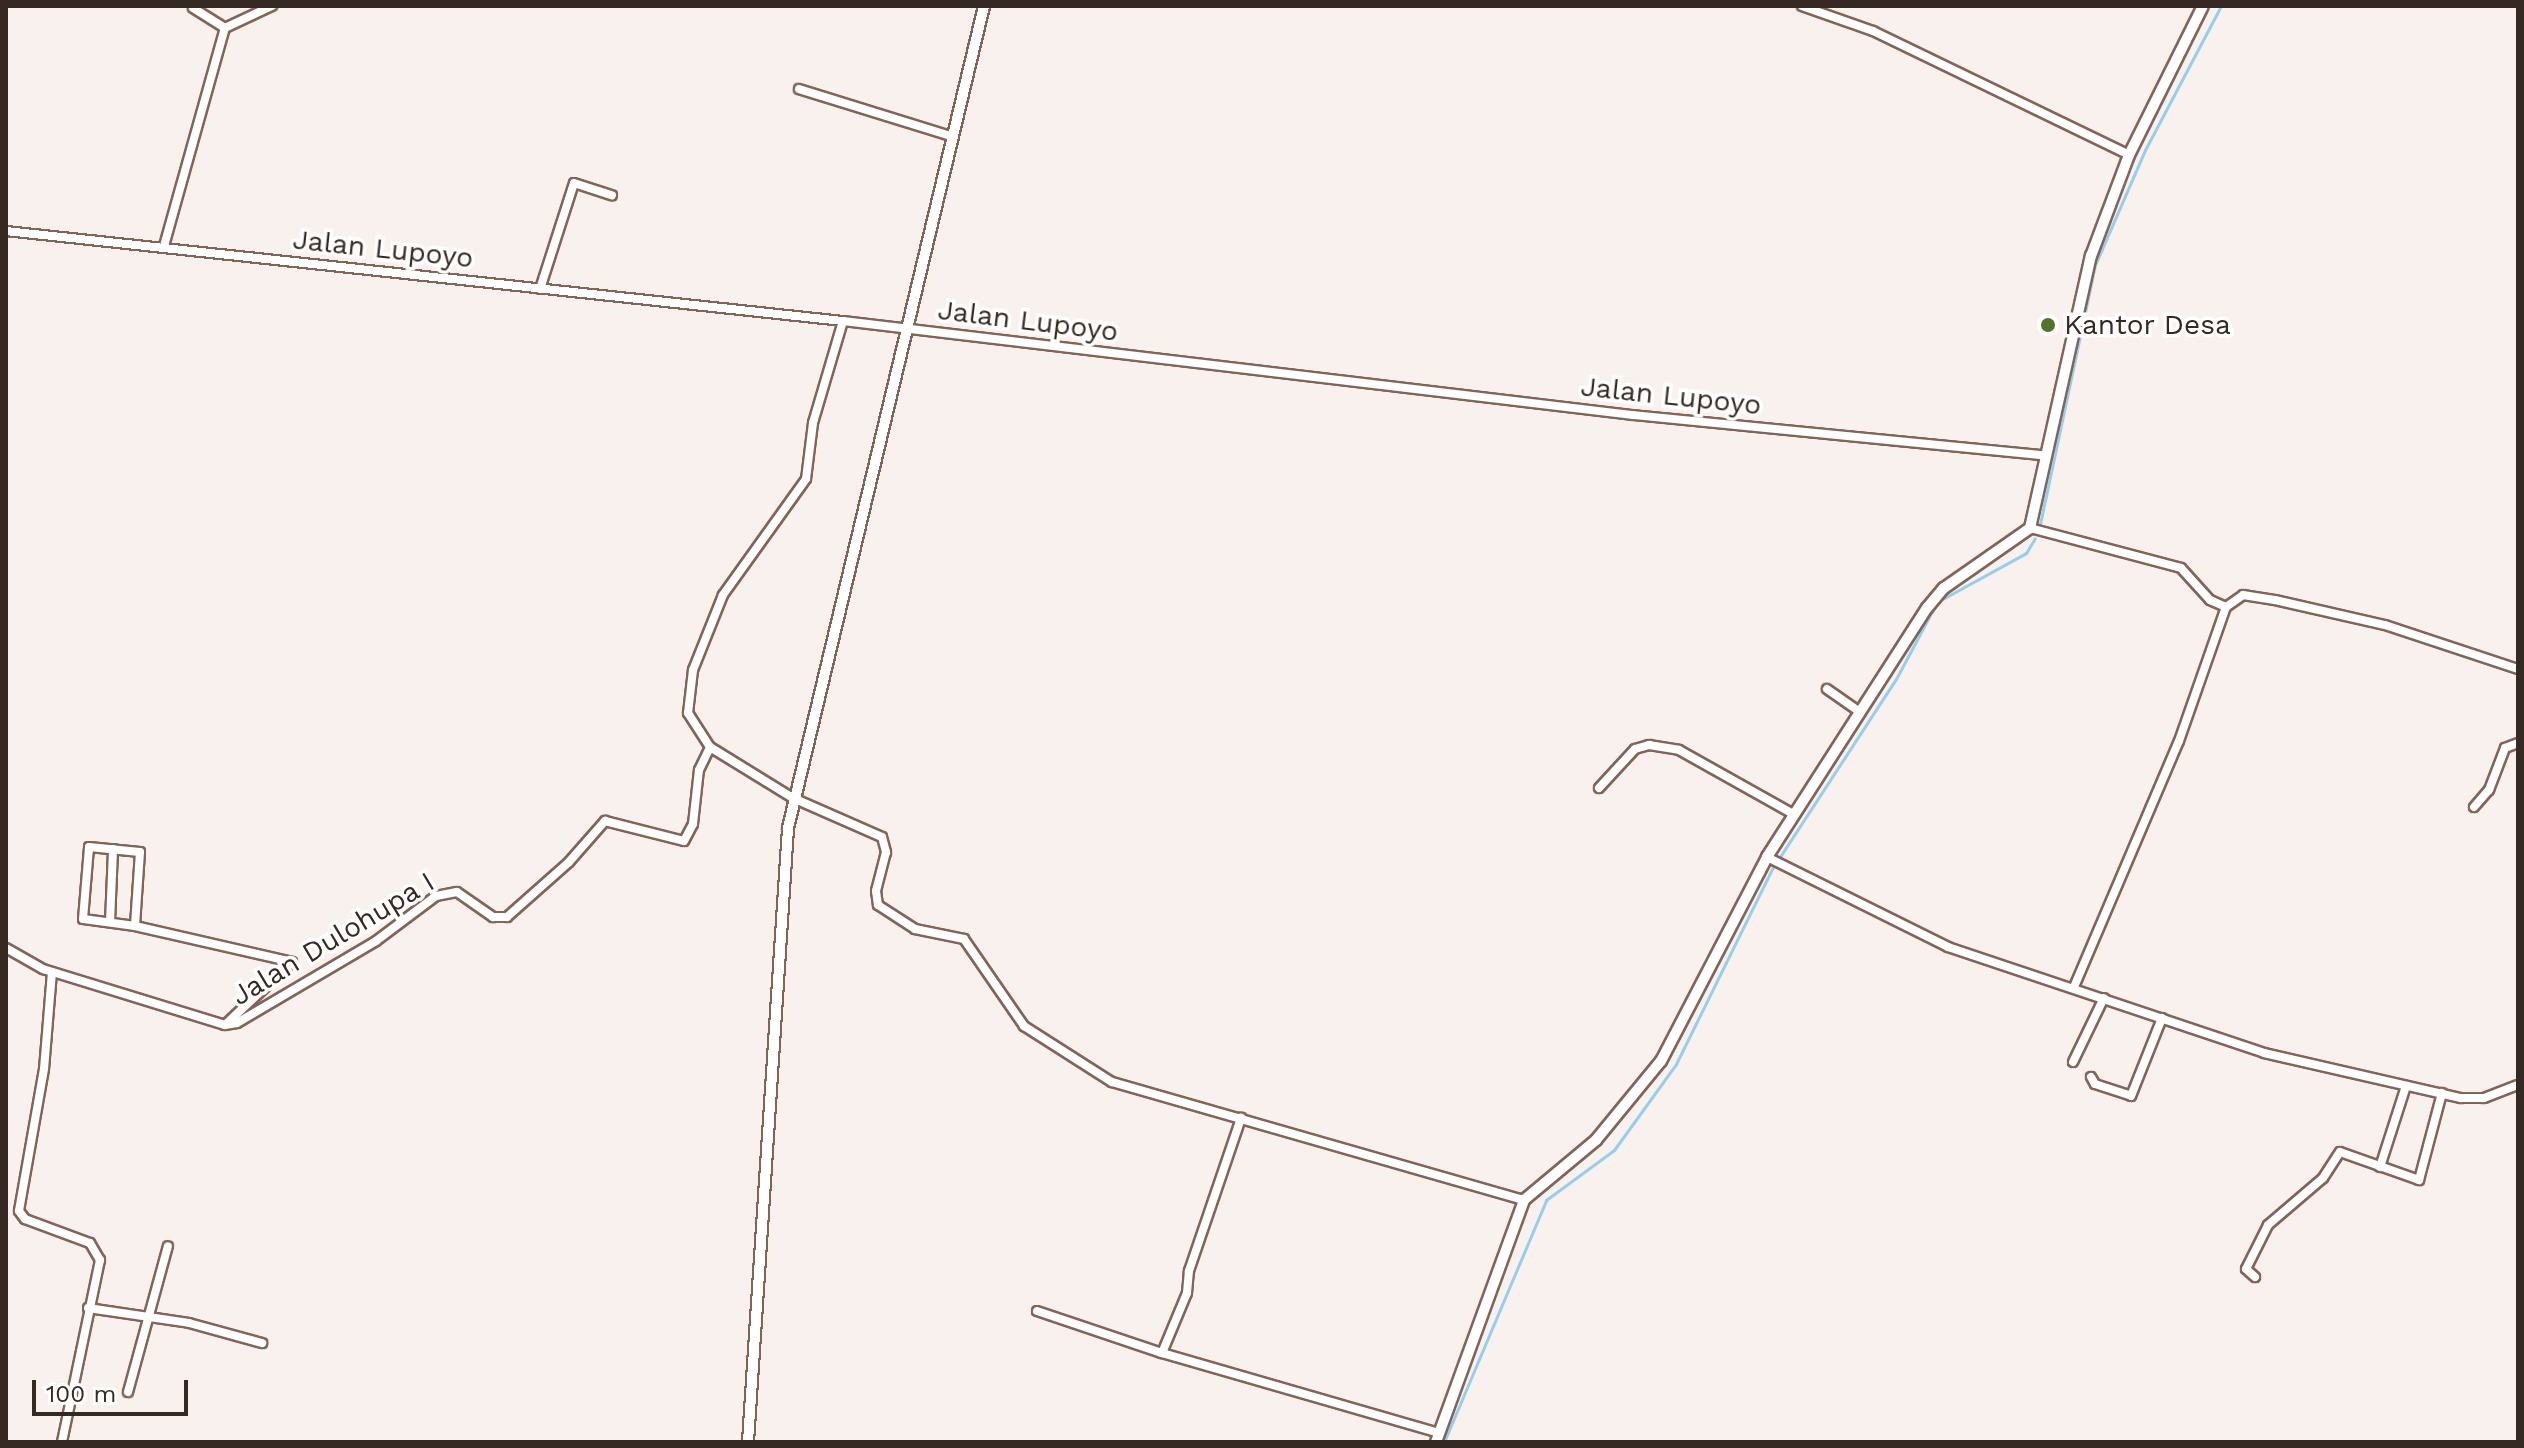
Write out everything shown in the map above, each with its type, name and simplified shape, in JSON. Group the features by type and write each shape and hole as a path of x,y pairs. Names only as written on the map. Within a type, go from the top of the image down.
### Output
{"street":[{"path":"164,246 225,28 272,6"},
{"path":"748,1442 783,868 793,798 902,334 984,6"},
{"path":"1802,6 1891,40 2129,155"},
{"path":"1037,1311 1438,1438 1524,1200 1596,1140 1661,1061 1774,860 1788,811 1934,599 2030,528 2043,457 2091,256 2129,155 2203,6"},
{"path":"193,8 225,28"},
{"path":"799,89 951,136"},
{"path":"540,289 574,183 612,195"},
{"name":"Jalan Lupoyo","path":"6,231 843,321 902,334 2043,457"},
{"path":"843,321 813,423 806,479 723,595 696,660 686,705 710,747 793,798 882,837 886,852 876,891 878,905 915,929 964,939 1035,1035 1112,1082 1524,1200"},
{"path":"2030,528 2181,568 2206,596 2226,607"},
{"path":"2074,987 2179,741 2226,607 2243,595 2275,600 2385,625 2518,669"},
{"path":"1827,689 1856,709"},
{"path":"2474,807 2489,790 2505,748 2518,743"},
{"path":"1599,788 1635,749 1649,745 1679,750 1788,811"},
{"name":"Jalan Dulohupa I","path":"6,948 52,972 225,1025 250,1017 356,953 436,896 457,892 493,917 507,917 609,819 684,841 693,824 699,770 710,747"},
{"path":"135,926 140,852 89,847 83,919 135,926 292,962 225,1025"},
{"path":"110,922 113,849"},
{"path":"1774,860 1948,947 2264,1053 2442,1093 2484,1098 2518,1085"},
{"path":"52,972 44,1069 19,1211 25,1219 97,1249 100,1267 88,1308 62,1442"},
{"path":"2073,1062 2104,998"},
{"path":"2091,1077 2095,1084 2131,1096 2162,1018"},
{"path":"2380,1167 2406,1086"},
{"path":"2255,1277 2246,1269 2268,1225 2323,1178 2340,1152 2419,1180 2442,1093"},
{"path":"1162,1353 1187,1293 1189,1271 1241,1118"},
{"path":"128,1392 168,1246"},
{"path":"88,1308 189,1323 262,1343"}],"waterway":[{"path":"2040,524 2095,265 2145,150 2221,6"},
{"path":"1444,1442 1546,1200 1614,1150 1676,1064 1772,869 1896,679 1937,602 2026,553 2035,538"}],"place":[{"name":"Kantor Desa","path":"2048,325"}]}
